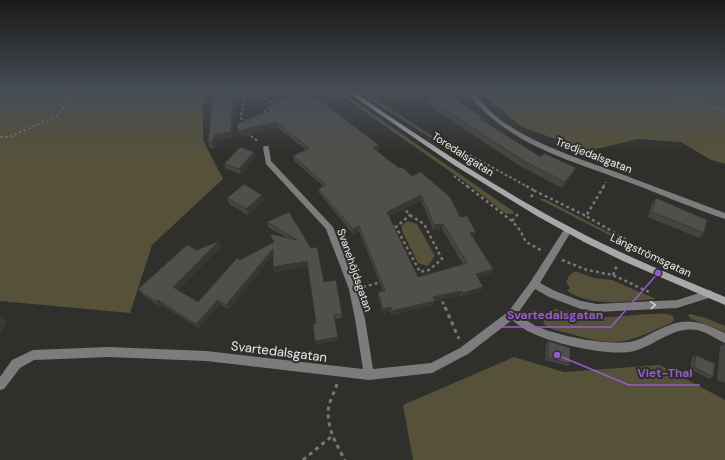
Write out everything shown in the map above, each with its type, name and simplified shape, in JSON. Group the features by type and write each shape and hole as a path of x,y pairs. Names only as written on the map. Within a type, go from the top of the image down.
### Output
{"street":[{"name":"Toredalsgatan","path":"381,112 489,185 568,230"},
{"name":"Tredjedalsgatan","path":"489,112 514,132 572,160 725,216"},
{"name":"Svanehöjdsgatan","path":"266,148 268,162 330,227 353,289 360,319 369,375"},
{"name":"Långströmsgatan","path":"568,230 725,301"},
{"name":"Svartedalsgatan","path":"0,385 16,364 33,355 109,352 206,356 369,375 432,368 464,351 512,314 534,284 568,230"},
{"path":"534,284 552,294 574,303 597,308 677,304 709,294"},
{"path":"512,314 535,330 578,343 605,346 633,346 675,327 690,325 698,326 725,338"}],"path":[{"path":"0,137 9,137 57,116 60,112"},
{"path":"241,112 242,125 247,133 266,148"},
{"path":"255,118 262,112"},
{"path":"242,125 248,122"},
{"path":"443,141 535,191"},
{"path":"449,172 512,221 520,230 526,242 552,256 587,270 613,275 656,295"},
{"path":"611,173 586,216 627,240 613,275"},
{"path":"401,206 410,215 424,224 442,259 429,270 412,274"},
{"path":"396,227 410,215"},
{"path":"390,224 396,227 420,272"},
{"path":"429,270 432,277"},
{"path":"353,289 382,282"},
{"path":"438,290 464,351"},
{"path":"336,392 329,408 332,436 345,460"},
{"path":"303,460 332,436"}],"shaded area":[{"path":"0,112 203,112 203,140 223,179 152,245 130,313 0,301"},
{"path":"366,112 371,112 513,211 514,214 506,214 468,184"},
{"path":"391,112 396,112 432,136 489,168 486,170"},
{"path":"505,112 725,112 725,164 711,160 681,142 638,139 588,151 522,127"},
{"path":"539,199 545,199 612,234 615,238"},
{"path":"408,221 417,224 435,256 428,266 418,263 402,231 402,225"},
{"path":"574,272 594,278 612,280 656,299 622,302 599,302 588,300 567,291 570,288 566,282 569,276"},
{"path":"555,309 595,317 667,314 673,316 674,320 671,323 630,340 604,342 547,326 543,322"},
{"path":"690,314 706,318 725,326 725,332 691,319 688,315"},
{"path":"514,357 564,372 660,365 725,400 725,460 413,460 403,405"}],"building":[{"path":"211,112 232,112 231,132 215,135 211,143 208,142"},
{"path":"265,112 336,112 379,145 373,148 399,168 402,167 412,176 421,172 450,197 460,217 467,216 476,232 470,233 493,269 476,274 483,287 463,293 462,291 433,297 435,301 392,311 391,307 383,309 378,292 385,291 359,226 353,229 318,189 326,185 293,156 309,148 276,122 239,131 236,124","holes":["421,195 434,225 443,224 467,263 418,277 387,212"]},
{"path":"450,112 475,112 481,116 479,118 541,157 544,153 576,168 565,182 522,160"},
{"path":"240,147 254,152 239,169 224,164"},
{"path":"244,184 262,195 246,209 227,198"},
{"path":"656,198 707,220 704,233 652,212"},
{"path":"289,212 311,248 317,247 324,282 336,280 342,314 334,315 338,337 315,341 313,324 316,324 307,261 273,267 273,249 226,305 218,300 196,324 158,300 156,302 138,289 187,245 197,250 219,241 173,287 198,302 237,258 240,260 274,242 270,234 297,240 267,222"},
{"path":"548,341 570,348 570,364 548,358"},
{"path":"696,355 715,364 713,377 694,367"}],"place":[{"name":"Svartedalsgatan","path":"658,273"},
{"name":"Viet-Thai","path":"557,355"}]}
